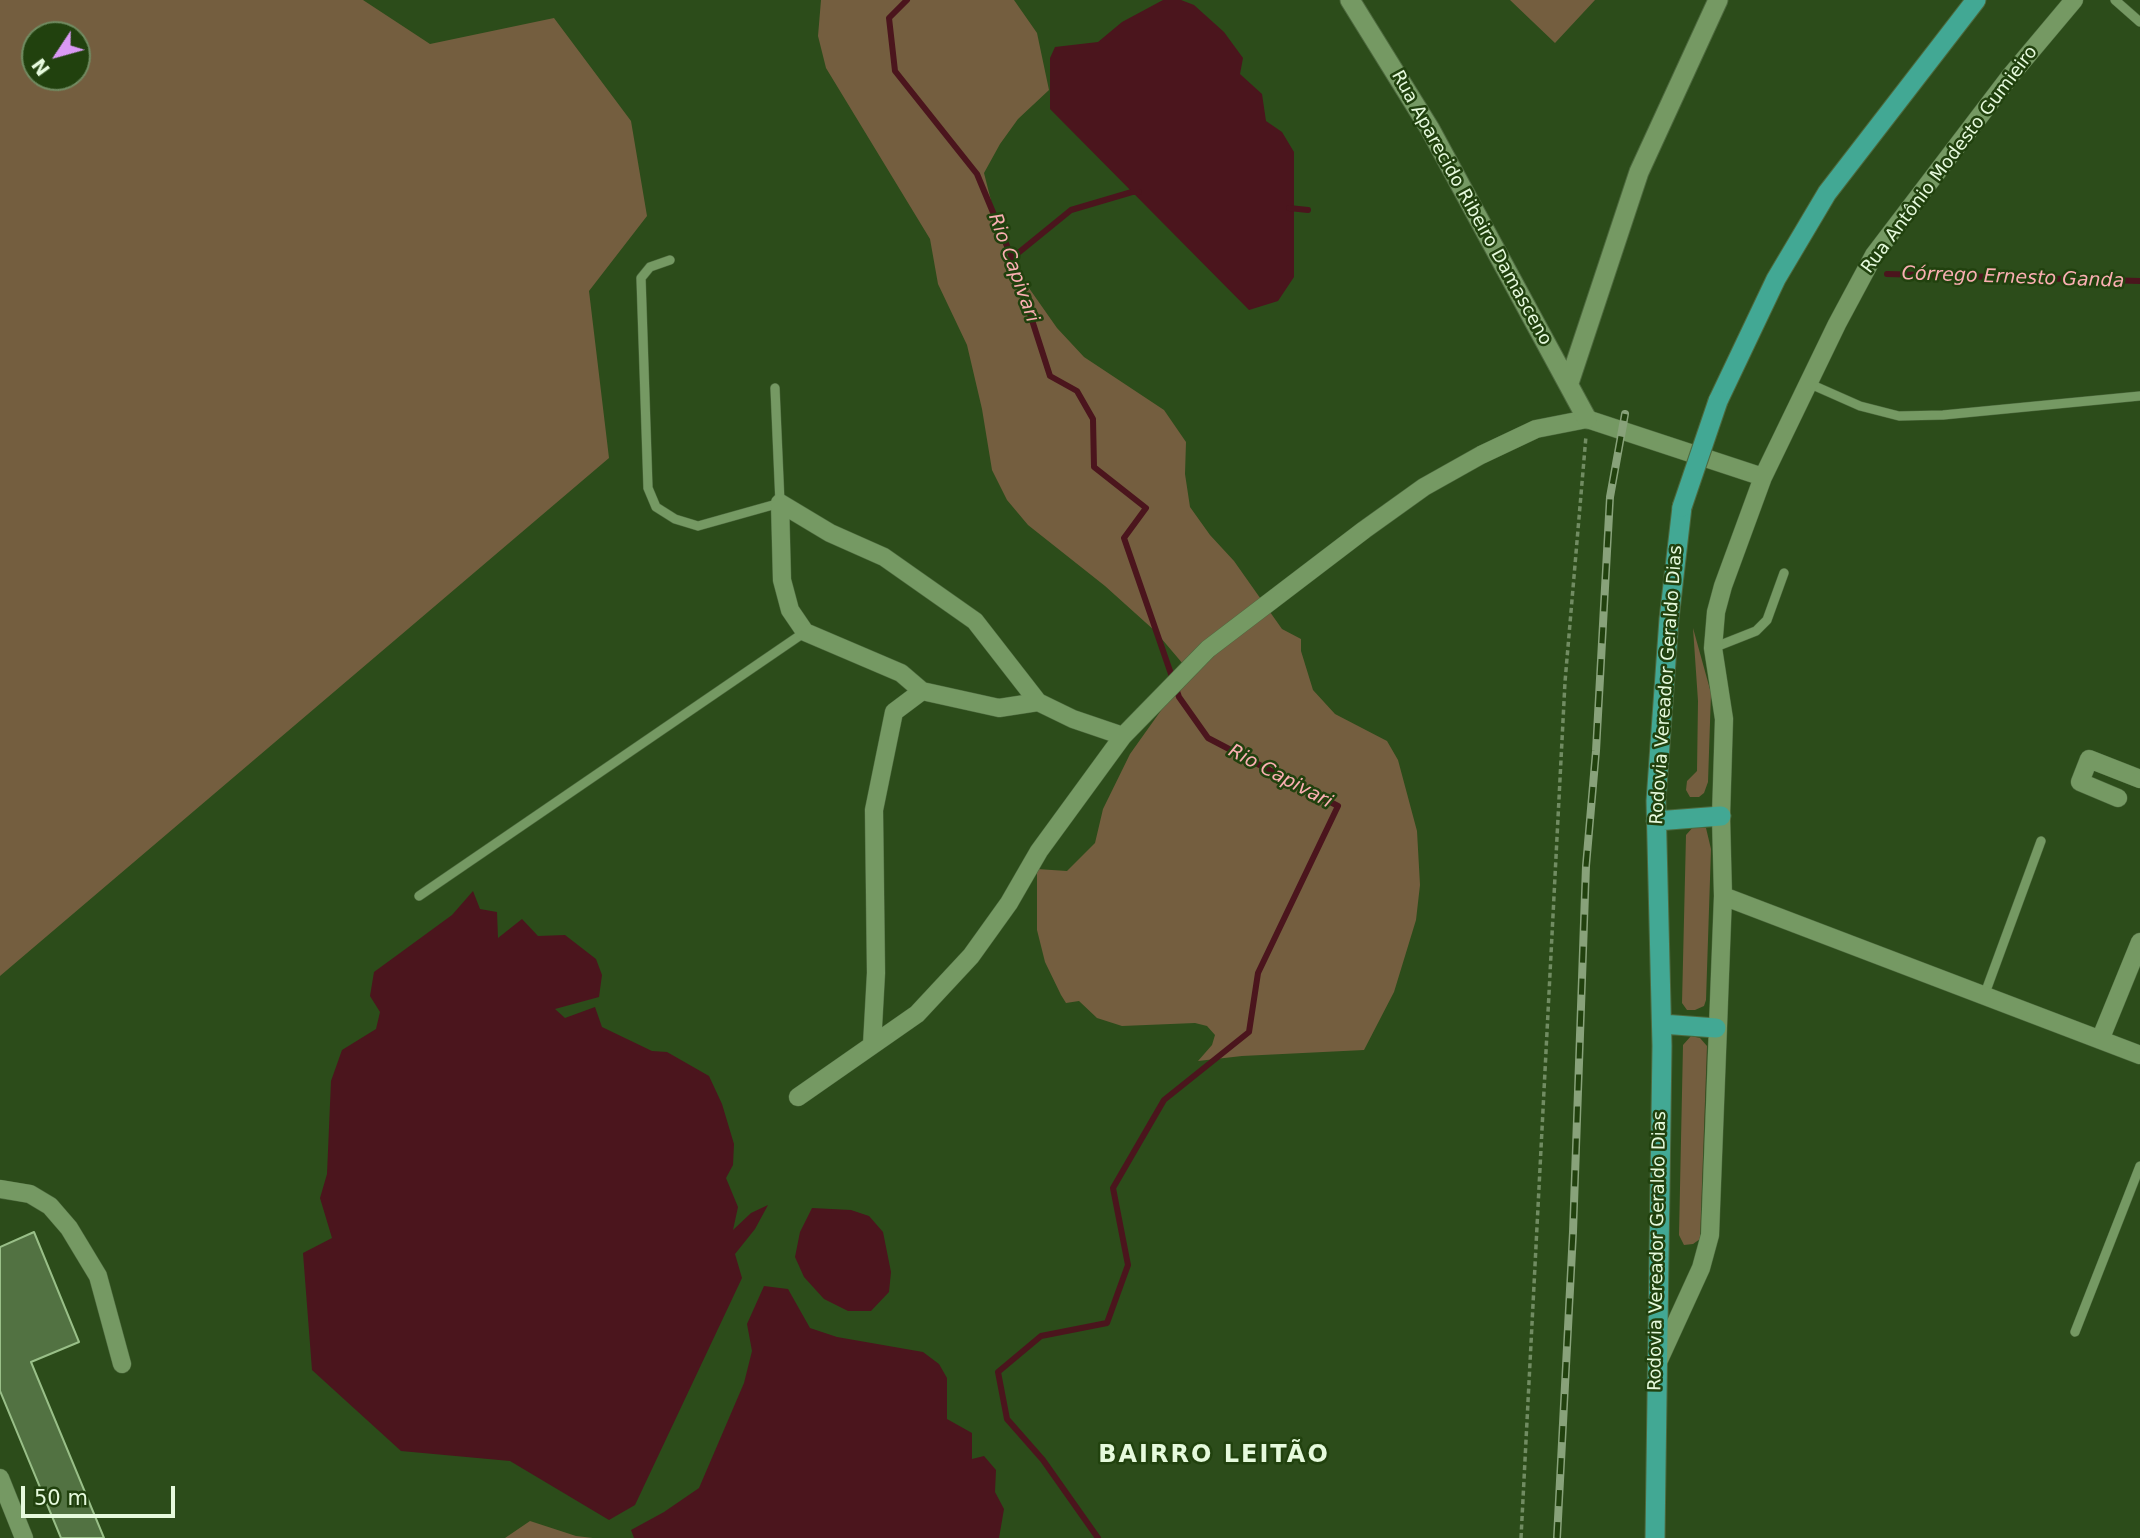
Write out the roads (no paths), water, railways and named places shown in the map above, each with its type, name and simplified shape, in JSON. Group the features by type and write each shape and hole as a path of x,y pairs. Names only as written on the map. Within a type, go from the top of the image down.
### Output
{"main road":[{"name":"Rodovia Vereador Geraldo Dias","path":"1655,1538 1662,1024 1656,821 1669,619 1682,507 1718,401 1776,279 1827,193 1976,0"},
{"path":"1656,821 1721,816"},
{"path":"1662,1024 1716,1028"}],"street":[{"name":"Rua Aparecido Ribeiro Damasceno","path":"1350,0 1430,129 1569,383 1593,421"},
{"path":"1569,383 1639,172 1718,0"},
{"name":"Rua Antônio Modesto Gumieiro","path":"1657,1364 1701,1268 1710,1235 1723,896 1721,816 1724,719 1713,648 1716,611 1723,586 1763,477 1874,255 2011,75 2074,0"},
{"path":"798,1097 917,1014 971,956 1009,903 1039,851 1123,736 1208,649 1424,487 1481,455 1536,429 1593,421 1763,477"},
{"path":"780,503 782,580 790,610 805,632 901,673 922,691 999,708 1038,702"},
{"path":"780,503 830,533 884,556 975,621 1038,702 1073,719 1123,736"},
{"path":"872,1045 876,973 874,810 894,712 922,691"},
{"path":"2118,798 2080,782 2089,759 2140,779"},
{"path":"1723,896 2140,1055"},
{"path":"2100,1040 2140,942"},
{"path":"0,1189 30,1194 50,1206 69,1228 98,1276 122,1364"},
{"path":"0,1478 24,1538"}],"lane":[{"path":"2115,0 2140,22"},
{"path":"670,261 650,267 642,278 648,488 656,507 675,520 698,526 780,503 775,388"},
{"path":"1808,383 1860,406 1899,416 1943,415 2140,396"},
{"path":"1713,648 1756,631 1767,620 1784,573"},
{"path":"419,896 805,632"},
{"path":"1984,996 2041,841"},
{"path":"2075,1332 2140,1166"}],"waterway":[{"name":"Rio Capivari","path":"907,0 889,18 895,71 977,174 1012,258 1050,376 1077,391 1093,419 1094,467 1146,508 1124,538 1179,697 1208,738 1338,806 1258,973 1249,1032 1164,1100 1113,1188 1128,1265 1107,1323 1041,1336 998,1372 1007,1419 1043,1460 1098,1538"},
{"name":"Córrego Ernesto Ganda","path":"1012,258 1071,210 1139,192"},
{"name":"Córrego Ernesto Ganda","path":"1289,208 1308,210"},
{"name":"Córrego Ernesto Ganda","path":"1887,274 2140,281"}],"railway":[{"path":"1557,1538 1573,1232 1586,866 1596,751 1610,497 1625,414"}],"district":[{"name":"BAIRRO LEITÃO","path":"1214,1456"}]}
